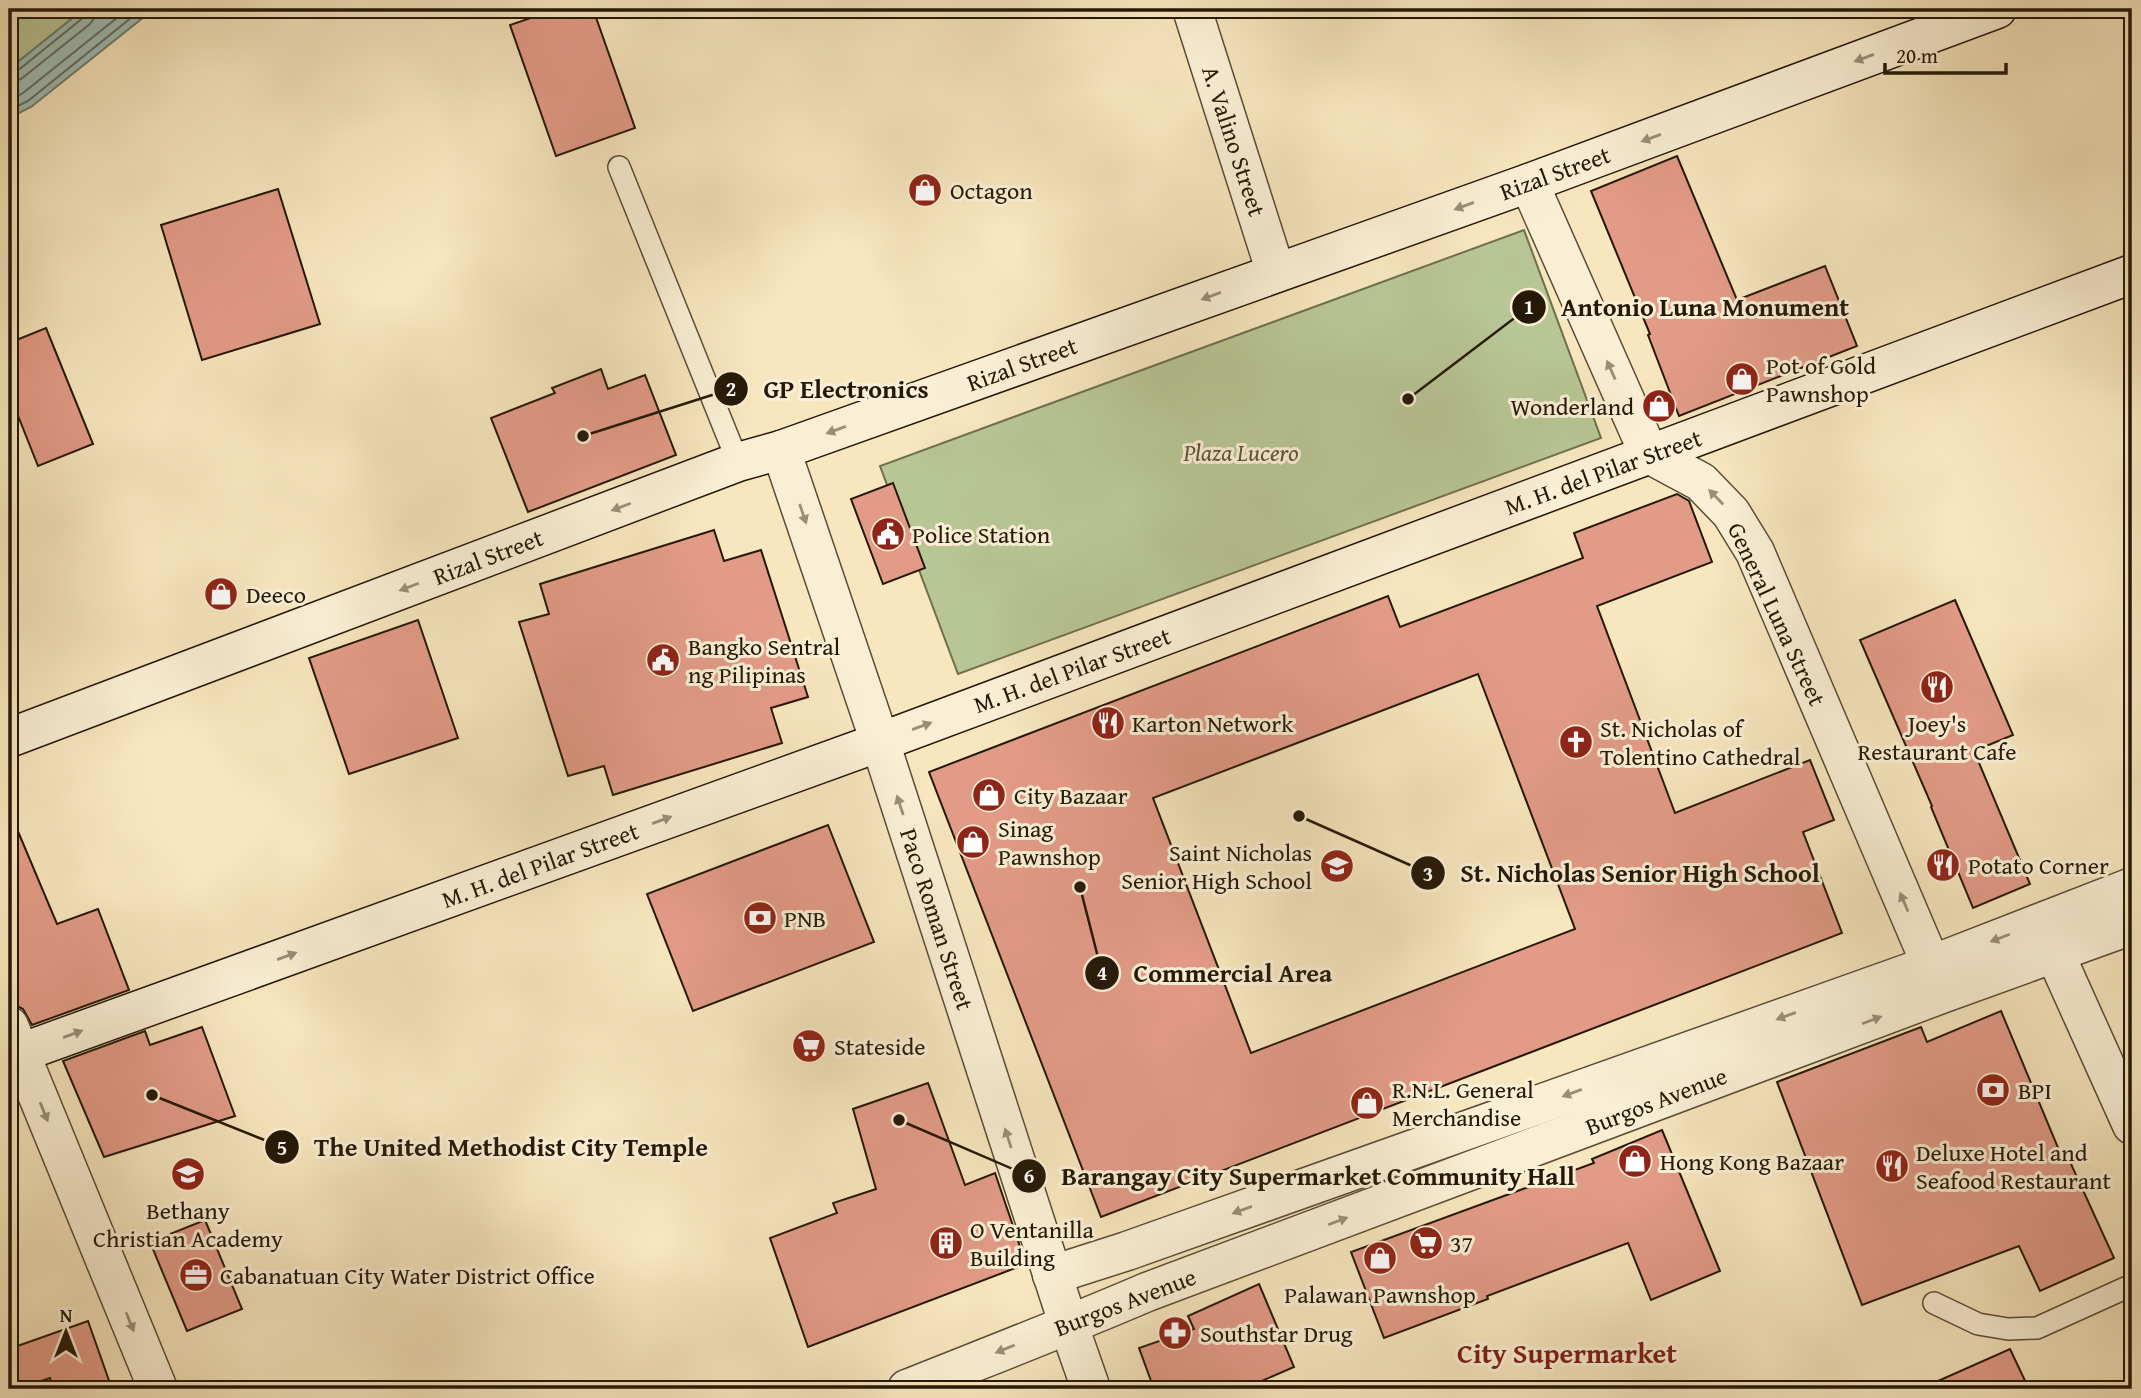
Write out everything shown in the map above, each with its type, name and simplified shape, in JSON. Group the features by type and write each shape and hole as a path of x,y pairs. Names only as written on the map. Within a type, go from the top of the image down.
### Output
{"street":[{"name":"A. Valino Street","path":"1192,9 1276,273"},
{"name":"Rizal Street","path":"9,738 738,463 1529,183 1997,9"},
{"path":"1529,183 1649,454"},
{"name":"M. H. del Pilar Street","path":"12,1045 880,742 2132,274"},
{"name":"Paco Roman Street","path":"781,450 880,742 1091,1389"},
{"name":"General Luna Street","path":"1649,454 1701,482 1731,513 1755,552 1937,979"},
{"name":"Burgos Avenue","path":"2049,938 2132,887"},
{"name":"Burgos Avenue","path":"907,1389 1937,979 2049,938 2132,925"},
{"path":"2049,938 2132,1125"},
{"name":"Burgos Avenue","path":"1052,1275 1937,979"},
{"path":"12,1045 158,1389"}],"lane":[{"path":"620,167 738,463"},
{"path":"1934,1303 1978,1324 2008,1329 2037,1328 2132,1286"}],"green space":[{"path":"9,9 84,9 9,69"},
{"name":"Plaza Lucero","path":"1524,230 1601,438 958,674 880,466"}],"water":[{"path":"84,9 154,9 31,107 9,118 9,69"}],"building":[{"path":"557,9 593,9 635,128 556,156 510,25"},
{"path":"1677,156 1737,300 1825,266 1857,346 1679,416 1648,335 1650,334 1591,191"},
{"path":"278,189 320,324 202,360 161,225"},
{"path":"46,328 93,444 38,466 9,393 9,343"},
{"path":"601,369 608,389 645,375 676,455 528,512 491,418 555,393 552,388"},
{"name":"Police Station","path":"893,483 925,568 883,584 851,499"},
{"path":"1677,494 1689,501 1712,562 1597,606 1675,813 1810,760 1834,820 1803,832 1842,933 1101,1217 929,772 1388,596 1400,627 1583,558 1574,533","holes":["1478,674 1575,929 1251,1053 1153,798"]},
{"name":"Bangko Sentral ng Pilipinas","path":"714,530 724,561 761,550 808,697 771,708 782,743 613,795 604,766 568,776 519,622 549,614 540,584"},
{"name":"Joey's Restaurant Cafe","path":"1955,600 2013,735 1974,751 2030,884 1973,908 1860,640"},
{"path":"418,620 458,738 349,774 309,658"},
{"path":"9,810 57,924 98,909 129,990 32,1025 23,1009 13,1004 9,995"},
{"name":"PNB","path":"828,825 874,942 693,1011 647,894"},
{"name":"Deluxe Hotel and Seafood Restaurant","path":"2001,1011 2061,1155 2066,1153 2114,1258 2040,1291 2019,1246 1862,1305 1777,1082 1921,1027 1927,1042"},
{"path":"202,1027 235,1116 104,1157 63,1061 145,1031 150,1045"},
{"path":"928,1083 965,1185 995,1173 1026,1264 808,1347 770,1238 837,1213 833,1203 876,1189 853,1109"},
{"path":"1662,1130 1720,1271 1651,1300 1628,1243 1384,1338 1351,1252 1594,1163 1592,1159"},
{"name":"Cabanatuan City Water District Office","path":"205,1220 242,1309 187,1331 150,1242"},
{"path":"1259,1284 1294,1367 1243,1389 1154,1389 1139,1348 1194,1329 1188,1316"},
{"path":"88,1321 112,1389 53,1389 50,1378 9,1389 9,1349"},
{"path":"2010,1349 2029,1389 1920,1389"}],"place":[{"name":"Octagon","path":"925,190"},
{"name":"Pot of Gold Pawnshop","path":"1742,379"},
{"name":"Antonio Luna Monument","path":"1408,399"},
{"name":"Wonderland","path":"1659,406"},
{"name":"GP Electronics","path":"583,436"},
{"name":"Police Station","path":"888,534"},
{"name":"Deeco","path":"221,594"},
{"name":"Bangko Sentral ng Pilipinas","path":"663,660"},
{"name":"Joey's Restaurant Cafe","path":"1937,687"},
{"name":"Karton Network","path":"1108,723"},
{"name":"St. Nicholas of Tolentino Cathedral","path":"1576,742"},
{"name":"City Bazaar","path":"989,795"},
{"name":"St. Nicholas Senior High School","path":"1299,816"},
{"name":"Sinag Pawnshop","path":"973,842"},
{"name":"Potato Corner","path":"1943,865"},
{"name":"Saint Nicholas Senior High School","path":"1337,866"},
{"name":"Commercial Area","path":"1080,887"},
{"name":"PNB","path":"760,918"},
{"name":"Stateside","path":"809,1046"},
{"name":"BPI","path":"1993,1090"},
{"name":"The United Methodist City Temple","path":"152,1095"},
{"name":"R.N.L. General Merchandise","path":"1367,1103"},
{"name":"Barangay City Supermarket Community Hall","path":"899,1120"},
{"name":"Hong Kong Bazaar","path":"1635,1161"},
{"name":"Deluxe Hotel and Seafood Restaurant","path":"1892,1166"},
{"name":"Bethany Christian Academy","path":"188,1174"},
{"name":"O Ventanilla Building","path":"946,1243"},
{"name":"37","path":"1426,1243"},
{"name":"Palawan Pawnshop","path":"1380,1258"},
{"name":"Cabanatuan City Water District Office","path":"196,1275"},
{"name":"Southstar Drug","path":"1175,1333"}],"district":[{"name":"City Supermarket","path":"1567,1352"}]}
